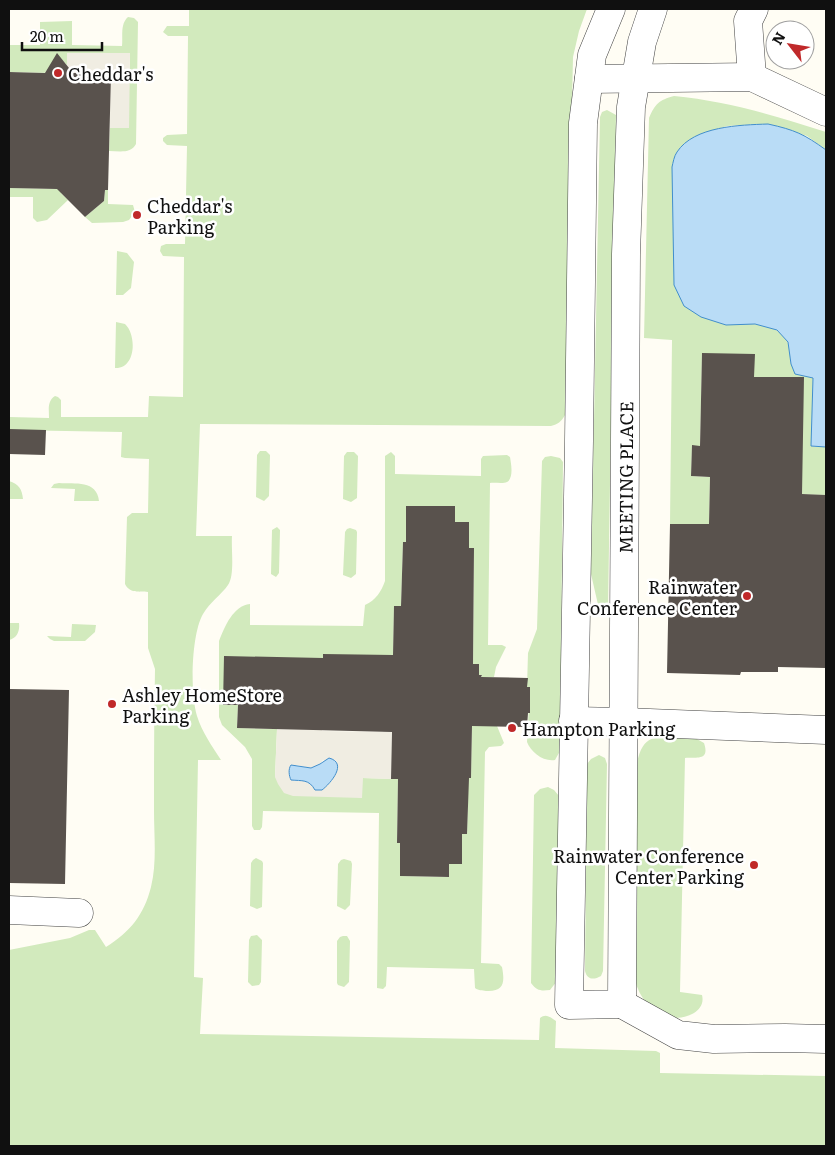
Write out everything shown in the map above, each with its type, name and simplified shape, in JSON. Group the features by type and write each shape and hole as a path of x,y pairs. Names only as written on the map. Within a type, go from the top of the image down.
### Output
{"street":[{"path":"611,9 592,55 583,123 569,1005 622,1004 678,1036 714,1039 826,1039"},
{"name":"MEETING PLACE","path":"622,1004 626,254 631,107 642,42 653,9"},
{"path":"752,76 748,21 754,9"},
{"path":"589,79 752,76 826,112"},
{"path":"573,721 826,730"},
{"path":"9,910 79,913"}],"green space":[{"path":"189,9 587,9 579,31 573,57 565,415 561,421 551,426 200,424 196,536 232,536 232,562 228,585 203,614 194,650 193,694 197,716 204,733 221,760 198,760 194,977 203,978 200,1034 539,1040 540,1018 546,1016 556,1021 555,1048 656,1051 660,1053 660,1073 826,1076 826,1146 9,1146 9,950 70,938 89,930 95,930 106,947 135,922 148,897 155,859 155,669 148,648 148,592 132,591 125,584 127,517 132,513 148,513 149,459 121,457 122,432 9,430 9,417 49,418 50,403 55,396 61,400 61,417 148,417 149,396 183,397 184,257 163,256 160,251 161,246 166,244 185,244 187,146 167,145 163,138 167,135 187,134 188,36 168,36 163,32 167,26 189,26"},
{"path":"128,17 134,18 138,22 136,144 128,151 109,151 110,128 128,128 130,53 67,53 67,65 61,59 49,73 9,72 9,45 40,45 40,22 72,21 72,45 122,46 123,27"},
{"path":"674,96 732,105 826,132 826,150 807,136 768,124 727,126 699,135 686,143 676,153 726,325 768,326 782,334 788,343 791,364 813,378 811,446 826,447 826,495 789,494 804,377 754,377 702,353 700,446 692,446 691,476 710,477 709,524 670,524 672,340 644,338 649,118 658,103"},
{"path":"607,110 616,115 608,608 604,614 600,613 591,574 600,117 602,112"},
{"path":"9,188 61,189 61,193 68,200 47,220 37,222 33,218 33,197 9,197"},
{"path":"105,190 108,190 108,204 133,205 135,212 129,220 123,222 92,223 85,217 104,201"},
{"path":"117,251 127,253 134,262 131,288 123,295 116,295"},
{"path":"116,322 125,324 129,329 133,343 131,357 127,363 122,367 115,368"},
{"path":"260,451 266,451 270,455 269,496 264,501 256,497 257,455"},
{"path":"347,452 354,452 358,456 357,498 351,502 343,499 344,456"},
{"path":"391,452 395,456 395,474 481,476 481,459 483,456 507,455 510,457 512,470 509,480 505,483 490,483 488,645 502,645 506,647 496,667 494,677 481,677 482,675 479,675 479,664 473,664 474,548 469,548 469,522 455,522 455,506 407,506 406,534 408,542 403,542 401,606 394,606 393,664 323,654 323,662 224,705 238,705 237,728 277,729 275,777 362,798 362,778 398,779 397,842 403,843 400,847 400,876 449,877 449,864 462,864 462,834 467,834 468,794 463,778 471,778 472,719 497,726 504,743 501,746 489,747 485,752 481,963 499,964 502,967 502,985 497,990 492,991 475,988 474,969 387,967 386,986 383,989 377,988 379,813 263,811 262,827 260,830 254,830 252,826 252,759 245,747 222,725 219,717 219,641 230,618 239,609 250,604 250,625 363,626 365,605 378,595 385,581 385,456"},
{"path":"545,457 560,458 563,462 560,751 555,760 538,756 527,742 530,687 527,687 528,653 537,629 542,461"},
{"path":"9,481 19,487 23,499 9,499"},
{"path":"54,484 90,486 97,494 99,501 74,501 75,489 51,488"},
{"path":"277,527 280,530 279,573 276,577 271,574 272,530"},
{"path":"350,528 357,532 356,574 351,578 343,575 345,532"},
{"path":"9,623 19,623 19,626 16,636 9,640"},
{"path":"72,624 96,625 95,632 85,641 54,641 47,636 71,637"},
{"path":"681,736 695,738 704,743 705,749 704,755 701,757 685,758 680,992 702,995 702,1002 696,1012 684,1017 671,1018 650,1007 642,998 635,981 637,763 643,747 651,739"},
{"path":"599,755 605,758 607,764 603,971 601,976 593,979 587,976 585,971 587,764 591,759"},
{"path":"548,787 559,796 557,981 550,990 539,990 531,983 534,795 540,789"},
{"path":"256,858 263,863 262,907 257,909 250,906 251,863"},
{"path":"344,859 351,861 352,864 350,905 345,910 337,906 338,864"},
{"path":"257,935 262,940 261,982 259,985 252,986 248,982 249,940 251,936"},
{"path":"343,936 347,936 350,941 349,982 344,987 337,983 337,941"}],"shaded area":[{"path":"67,53 130,53 129,128 110,128 110,74 67,73"},
{"path":"392,717 391,779 363,778 362,798 293,796 284,793 278,784 275,777 277,729 322,728 322,731 383,732","holes":["323,760 338,769 330,783 315,790 311,783 307,781 294,781 296,765 311,768 320,764"]}],"water":[{"path":"768,124 799,133 826,150 826,447 811,446 813,378 795,374 791,364 788,342 777,330 755,324 726,325 701,317 684,306 674,285 672,167 676,154 685,143 706,132 731,126"},
{"path":"329,758 335,761 338,768 330,783 322,790 315,790 305,781 291,780 289,768 291,765 311,768"}],"building":[{"path":"57,53 73,73 111,74 108,190 105,190 104,201 85,217 57,189 9,188 9,72 45,73"},
{"name":"Rainwater Conference Center","path":"702,353 755,354 754,377 804,377 802,494 826,495 826,668 778,667 778,672 741,672 740,675 667,673 670,524 709,524 710,477 691,476 692,445 700,446"},
{"path":"9,429 46,430 45,455 9,454"},
{"path":"406,506 455,506 455,522 469,522 469,548 474,548 473,664 479,664 479,675 482,675 481,677 528,678 527,687 530,687 530,713 528,713 527,727 472,726 467,834 462,834 462,864 449,864 449,877 400,876 400,843 397,843 398,779 391,779 392,732 237,728 238,705 223,705 224,656 323,658 323,654 393,655 394,606 401,606 403,542 406,542"},
{"path":"9,689 69,690 65,884 9,883"}],"place":[{"name":"Cheddar's","path":"58,73"},
{"name":"Cheddar's Parking","path":"137,215"},
{"name":"Rainwater Conference Center","path":"747,596"},
{"name":"Ashley HomeStore Parking","path":"112,704"},
{"name":"Hampton Parking","path":"512,728"},
{"name":"Rainwater Conference Center Parking","path":"754,865"}]}
